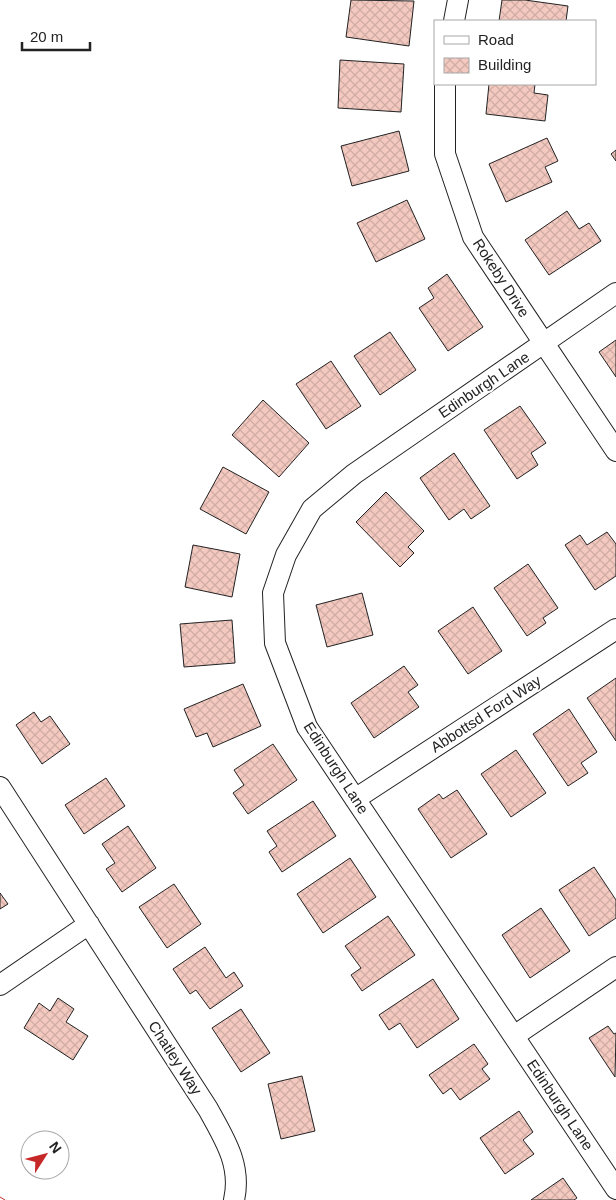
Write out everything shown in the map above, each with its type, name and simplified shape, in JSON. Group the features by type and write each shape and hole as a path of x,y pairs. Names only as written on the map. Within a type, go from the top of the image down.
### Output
{"street":[{"path":"454,20 458,0"},
{"name":"Rokeby Drive","path":"445,85 446,154 473,237 616,451"},
{"name":"Edinburgh Lane","path":"616,293 544,345 347,480 312,509 286,555 273,593 274,643 307,728 616,1189"},
{"name":"Abbottsd Ford Way","path":"355,799 616,629"},
{"name":"Chatley Way","path":"0,787 208,1109 231,1150 238,1184 234,1200"},
{"path":"0,985 89,924"},
{"path":"514,1036 616,967"}],"building":[{"path":"351,0 414,1 409,46 346,37"},
{"path":"502,0 525,0 568,6 566,20 499,20"},
{"path":"340,60 404,64 401,112 338,108"},
{"path":"489,85 535,85 534,93 548,95 545,121 486,114"},
{"path":"399,131 409,171 352,186 341,146"},
{"path":"547,138 558,161 545,167 552,182 506,202 489,164"},
{"path":"616,150 616,161 611,154"},
{"path":"407,200 425,239 376,262 357,223"},
{"path":"567,211 579,229 589,223 601,241 549,275 525,240"},
{"path":"447,274 483,327 448,351 419,308 434,298 428,288"},
{"path":"390,332 416,370 380,395 354,356"},
{"path":"616,340 616,377 599,352"},
{"path":"331,361 361,406 326,429 296,384"},
{"path":"263,400 309,443 279,477 232,435"},
{"path":"520,406 546,443 531,453 538,465 517,479 484,430"},
{"path":"454,453 490,506 471,519 464,509 449,520 420,478"},
{"path":"223,467 269,492 246,534 200,509"},
{"path":"386,492 424,531 408,547 414,553 400,567 356,522"},
{"path":"607,532 616,544 616,576 595,590 565,545 580,535 587,545"},
{"path":"193,545 240,554 232,597 185,587"},
{"path":"528,564 558,608 543,618 546,623 527,636 494,588"},
{"path":"362,593 373,635 327,647 316,605"},
{"path":"473,607 502,651 468,674 438,631"},
{"path":"232,620 235,663 184,667 180,624"},
{"path":"404,666 418,685 408,692 419,707 374,738 351,703"},
{"path":"616,678 616,741 587,698"},
{"path":"243,684 261,726 213,747 207,733 196,737 184,709"},
{"path":"569,709 597,752 581,763 588,773 568,786 533,734"},
{"path":"34,712 41,722 50,716 70,744 42,764 16,725"},
{"path":"273,744 297,780 248,814 233,793 244,785 234,770"},
{"path":"516,750 546,793 511,817 481,774"},
{"path":"106,778 125,806 84,834 65,805"},
{"path":"457,790 487,834 451,858 418,809 439,794 443,799"},
{"path":"313,801 336,836 282,872 269,852 277,846 267,831"},
{"path":"128,826 156,868 122,892 106,869 115,863 102,844"},
{"path":"350,858 376,897 323,933 297,894"},
{"path":"594,867 616,900 616,918 589,936 559,890"},
{"path":"174,884 201,924 167,948 139,907"},
{"path":"0,893 8,904 0,909"},
{"path":"541,908 570,951 530,978 502,935"},
{"path":"388,916 415,955 362,991 351,975 361,968 345,946"},
{"path":"205,947 226,978 234,972 243,986 210,1009 196,990 190,994 173,969"},
{"path":"433,979 459,1019 417,1048 400,1023 389,1030 379,1015"},
{"path":"58,998 74,1009 66,1022 88,1036 73,1060 24,1028 39,1003 50,1011"},
{"path":"241,1009 270,1053 241,1072 212,1028"},
{"path":"608,1026 614,1034 616,1033 615,1077 589,1038"},
{"path":"474,1044 488,1064 482,1069 490,1079 460,1100 451,1088 443,1094 429,1075"},
{"path":"302,1076 315,1131 281,1139 268,1084"},
{"path":"519,1111 533,1132 523,1140 534,1154 505,1174 480,1138"},
{"path":"563,1178 577,1198 574,1200 531,1200"}],"power":[{"path":"0,1197 5,1200"}]}
